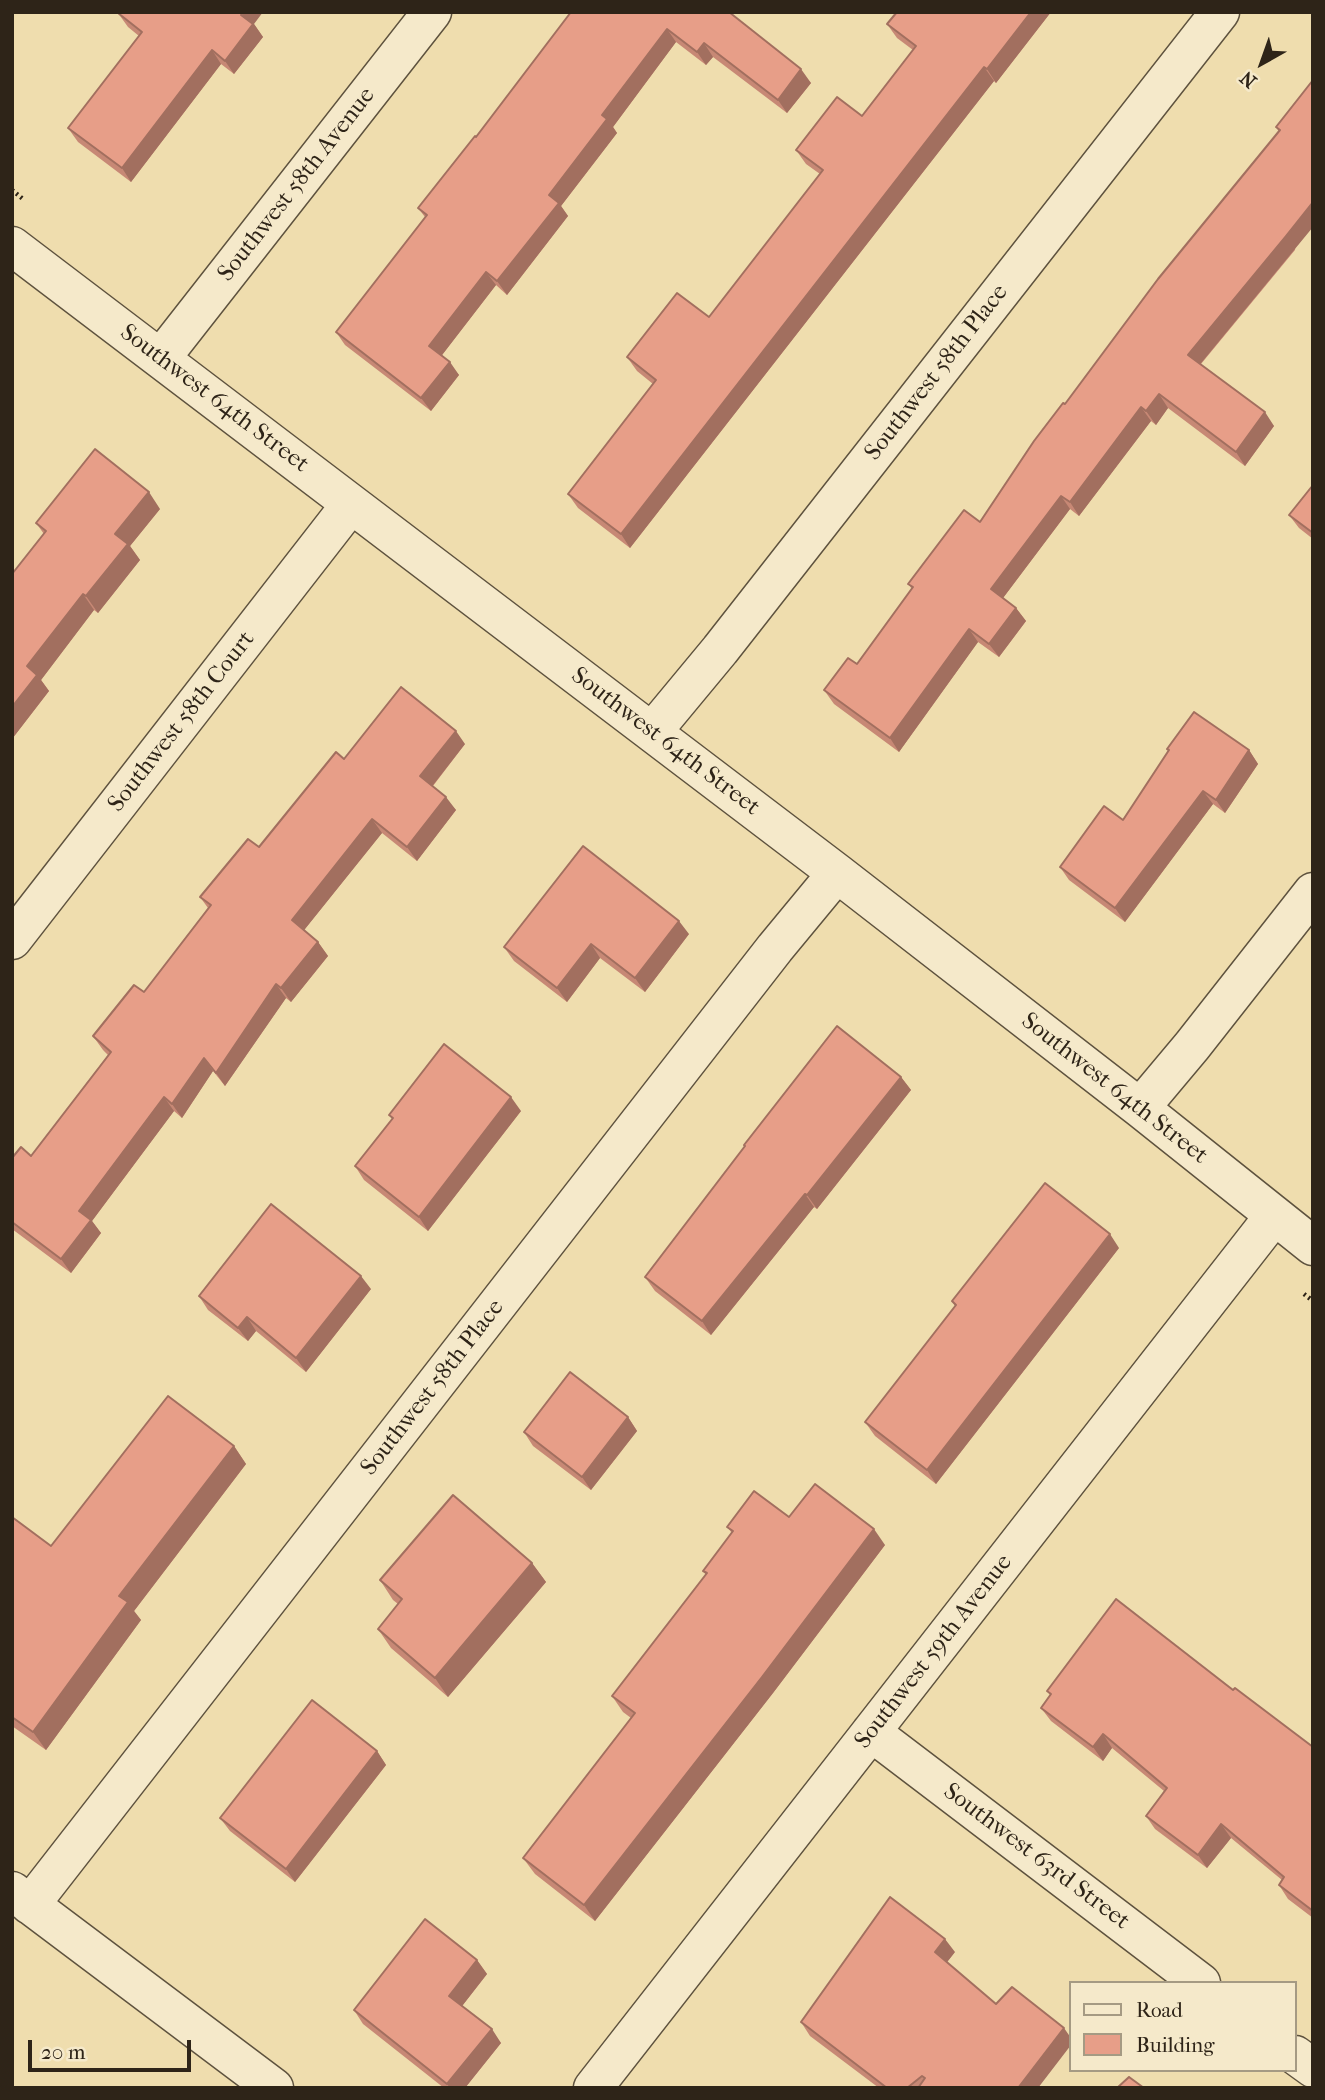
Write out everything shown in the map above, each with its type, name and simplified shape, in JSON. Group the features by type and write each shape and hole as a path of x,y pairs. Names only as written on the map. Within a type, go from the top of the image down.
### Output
{"street":[{"name":"Southwest 58th Avenue","path":"161,358 432,12"},
{"name":"Southwest 58th Place","path":"652,732 729,639 1220,12"},
{"name":"Southwest 64th Street","path":"12,246 837,873 1313,1246"},
{"name":"Southwest 58th Court","path":"12,940 351,504"},
{"name":"Southwest 58th Place","path":"21,1898 837,873"},
{"path":"1140,1108 1313,892"},
{"name":"Southwest 59th Avenue","path":"593,2088 1274,1216"},
{"name":"Southwest 63rd Street","path":"872,1732 1198,1981"},
{"path":"21,1898 274,2088"},
{"path":"1297,2056 1313,2068"}],"building":[{"path":"119,12 243,12 241,15 253,24 225,61 212,50 122,168 68,128 142,32"},
{"path":"571,12 729,12 801,69 778,100 704,43 697,52 667,29 602,115 607,119 549,195 559,203 497,281 486,272 429,346 450,362 421,398 336,332 427,215 418,208"},
{"path":"897,12 1031,12 987,69 984,67 621,534 568,494 656,380 627,357 677,293 709,317 823,170 796,150 837,97 862,116 916,46 887,24"},
{"path":"1313,80 1313,202 1188,355 1265,412 1236,452 1159,394 1146,411 1141,407 1070,502 1061,496 991,589 1016,608 989,644 969,629 890,738 824,690 848,658 857,664 913,587 908,584 964,510 980,522 1034,441 1063,403 1065,404 1158,279 1280,130 1276,127"},
{"path":"95,449 149,492 115,534 128,544 86,596 83,594 27,666 37,675 12,707 12,574 46,531 36,523"},
{"path":"1313,485 1313,533 1289,515"},
{"path":"401,687 456,731 420,776 446,797 407,847 372,819 292,920 318,942 281,988 276,984 216,1073 204,1058 172,1104 164,1097 79,1211 91,1220 61,1259 12,1222 12,1158 21,1147 31,1156 111,1052 93,1036 134,985 144,992 211,905 200,897 248,839 259,847 336,752 344,759"},
{"path":"1194,712 1249,750 1216,800 1203,791 1115,908 1060,867 1104,806 1123,820 1169,750 1167,749"},
{"path":"583,846 679,921 635,978 591,944 557,988 504,947"},
{"path":"837,1026 901,1077 702,1321 645,1277"},
{"path":"444,1044 511,1097 419,1217 355,1166 393,1118 389,1115"},
{"path":"1045,1183 1110,1234 927,1470 865,1422 956,1305 952,1301"},
{"path":"271,1204 361,1276 296,1358 247,1317 238,1328 199,1296"},
{"path":"570,1372 628,1417 582,1477 524,1432"},
{"path":"168,1396 234,1446 119,1596 128,1602 33,1732 12,1717 12,1517 51,1546"},
{"path":"815,1484 874,1529 584,1905 523,1858 635,1713 612,1696 707,1573 703,1571 733,1531 727,1527 754,1491 789,1517"},
{"path":"453,1495 532,1563 435,1678 378,1629 402,1599 380,1580"},
{"path":"1116,1599 1233,1690 1235,1688 1313,1747 1313,1911 1279,1885 1284,1877 1221,1824 1198,1855 1146,1816 1167,1788 1103,1734 1093,1747 1041,1708 1051,1694 1047,1691"},
{"path":"312,1700 377,1751 286,1869 220,1818"},
{"path":"890,1897 945,1939 935,1952 996,2004 1012,1987 1064,2028 1018,2088 918,2088 925,2078 922,2076 907,2088 887,2088 801,2022"},
{"path":"425,1919 477,1960 449,1996 492,2029 447,2084 354,2010"},
{"path":"1129,2077 1144,2088 1117,2088"}]}
